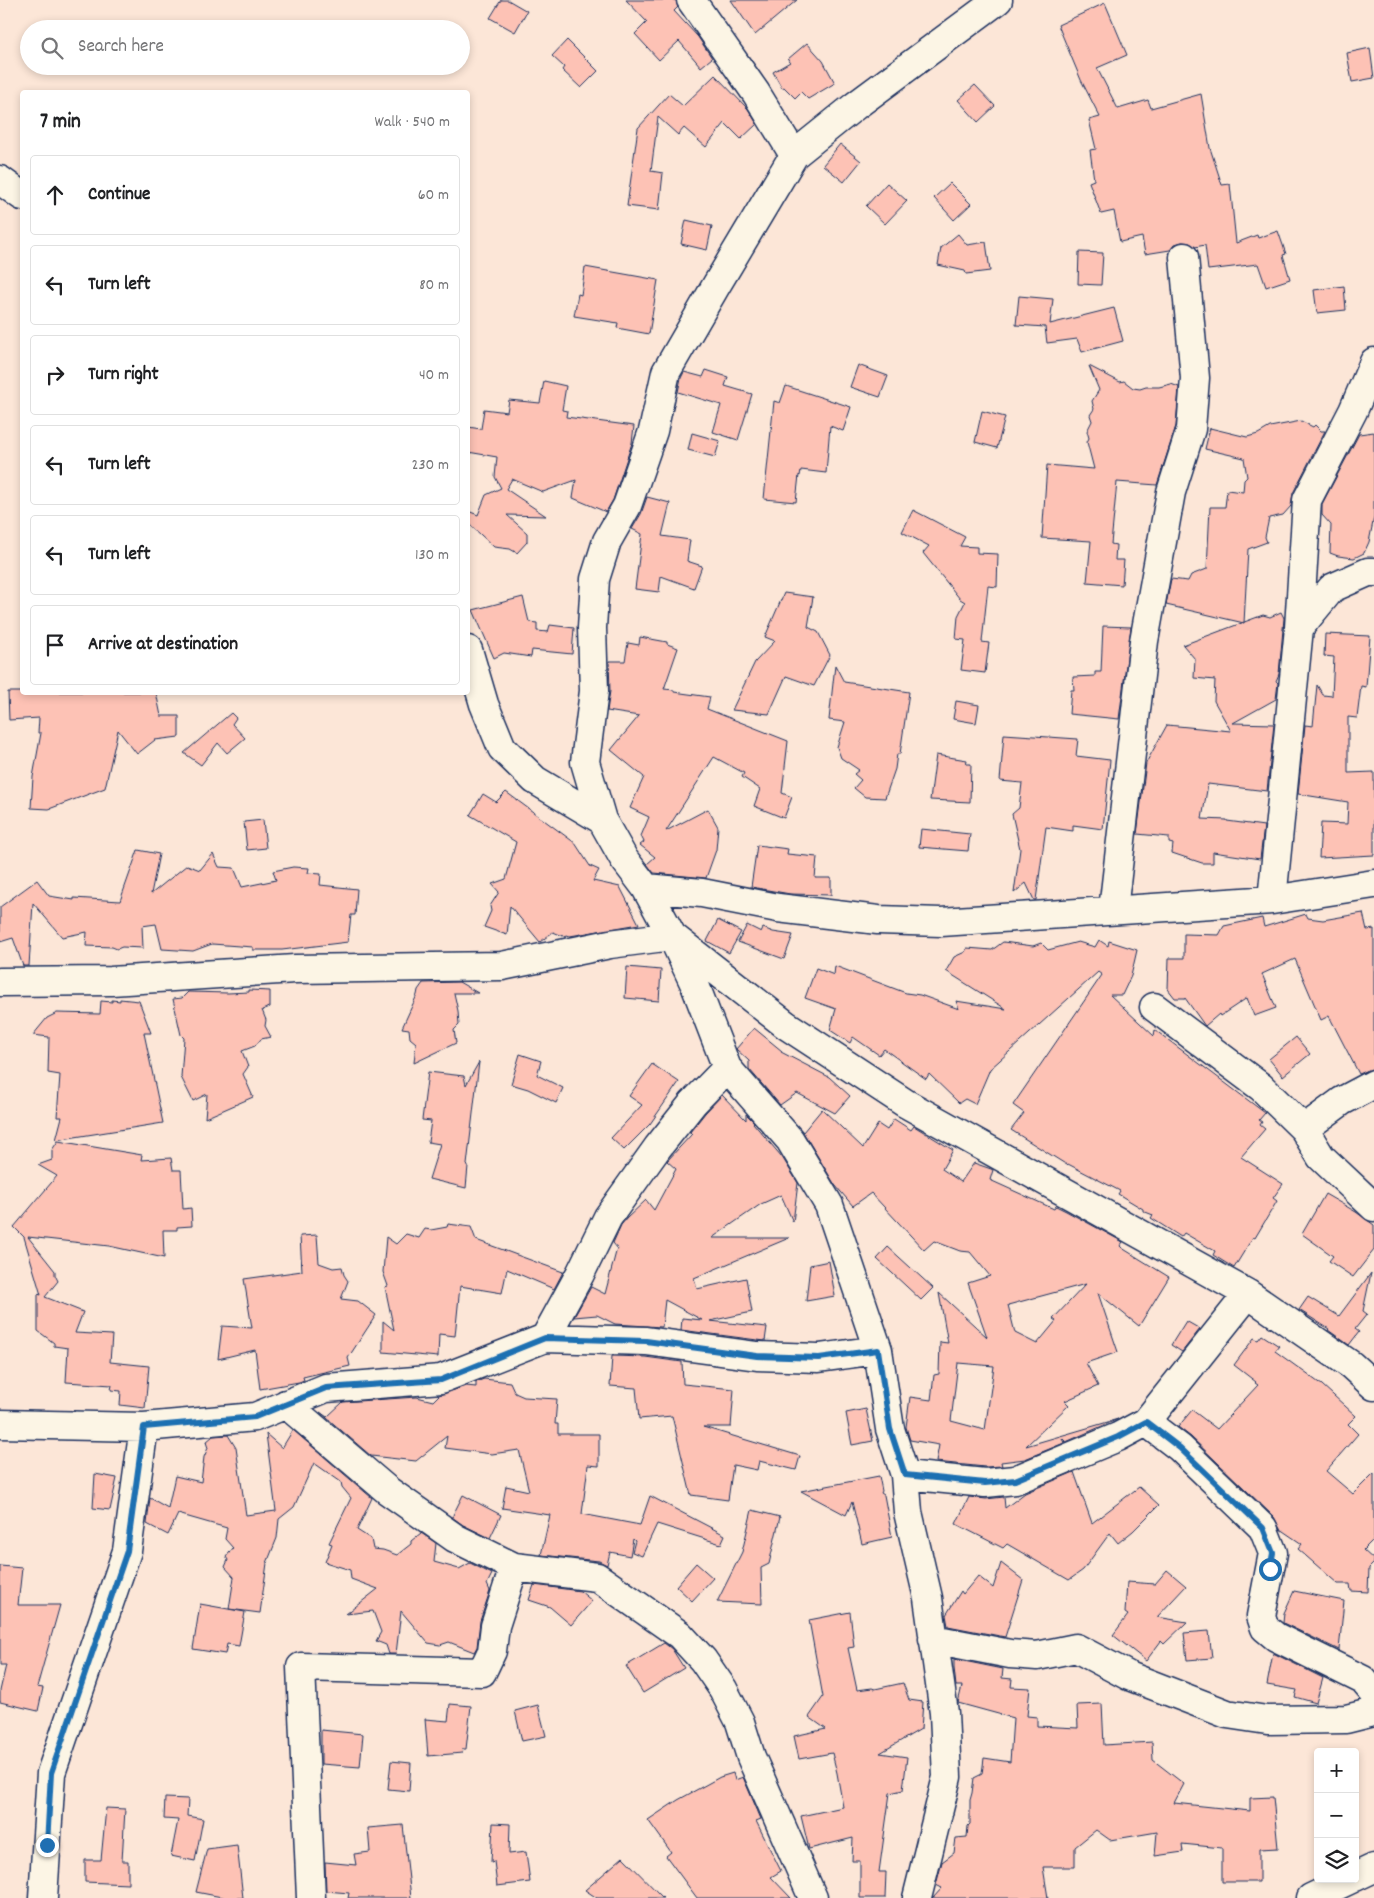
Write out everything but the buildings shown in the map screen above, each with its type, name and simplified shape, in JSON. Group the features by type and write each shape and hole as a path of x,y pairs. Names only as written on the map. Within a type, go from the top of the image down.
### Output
{"street":[{"path":"692,0 756,93 794,156"},
{"path":"917,1898 947,1777 944,1713 928,1598 908,1512 905,1475 890,1429 878,1350 829,1205 790,1140 727,1068 695,985 672,936 646,888 624,859 602,820 585,762 594,691 592,628 596,579 607,541 628,506 654,431 666,372 794,156 855,106 998,0"},
{"path":"0,180 20,195"},
{"path":"1113,910 1144,641 1171,492 1190,429 1195,378 1184,257"},
{"path":"1272,900 1299,628 1307,500 1353,411 1374,362"},
{"path":"1299,628 1332,588 1368,572 1374,572"},
{"path":"470,657 484,704 502,748 535,780 602,820"},
{"path":"646,888 702,893 778,908 878,920 941,922 1272,900 1374,884"},
{"path":"0,982 111,981 295,969 502,966 610,944 672,936 786,1025 905,1102 1248,1294 1350,1365 1374,1386"},
{"path":"1154,1008 1261,1087 1304,1129 1321,1157 1374,1207"},
{"path":"545,1338 608,1217 658,1146 692,1103 727,1068"},
{"path":"1304,1129 1342,1101 1374,1084"},
{"path":"905,1475 985,1483 1015,1480 1118,1437 1146,1422 1248,1294"},
{"path":"0,1424 144,1427 255,1417 326,1388 441,1380 545,1338 646,1341 757,1356 819,1358 878,1350"},
{"path":"286,1404 387,1490 455,1538 514,1566 597,1577 680,1635 703,1660 723,1688 740,1722 751,1757 813,1898"},
{"path":"1146,1422 1180,1448 1263,1528 1273,1553 1261,1616 1265,1628 1276,1637 1363,1680 1374,1693"},
{"path":"43,1898 51,1773 127,1551 144,1427"},
{"path":"311,1898 301,1667 482,1672 492,1651 495,1626 514,1566"},
{"path":"933,1639 1028,1656 1076,1648 1129,1676 1227,1714 1267,1720 1346,1719 1374,1712"},
{"path":"1359,1875 1374,1868"},
{"path":"1311,1898 1343,1883"}],"route":[{"path":"47,1845 51,1773 127,1551 144,1427 255,1417 326,1388 441,1380 545,1338 646,1341 757,1356 819,1358 878,1350 890,1429 905,1475 985,1483 1015,1480 1118,1437 1146,1422 1180,1448 1263,1528 1273,1553 1270,1569"}]}
